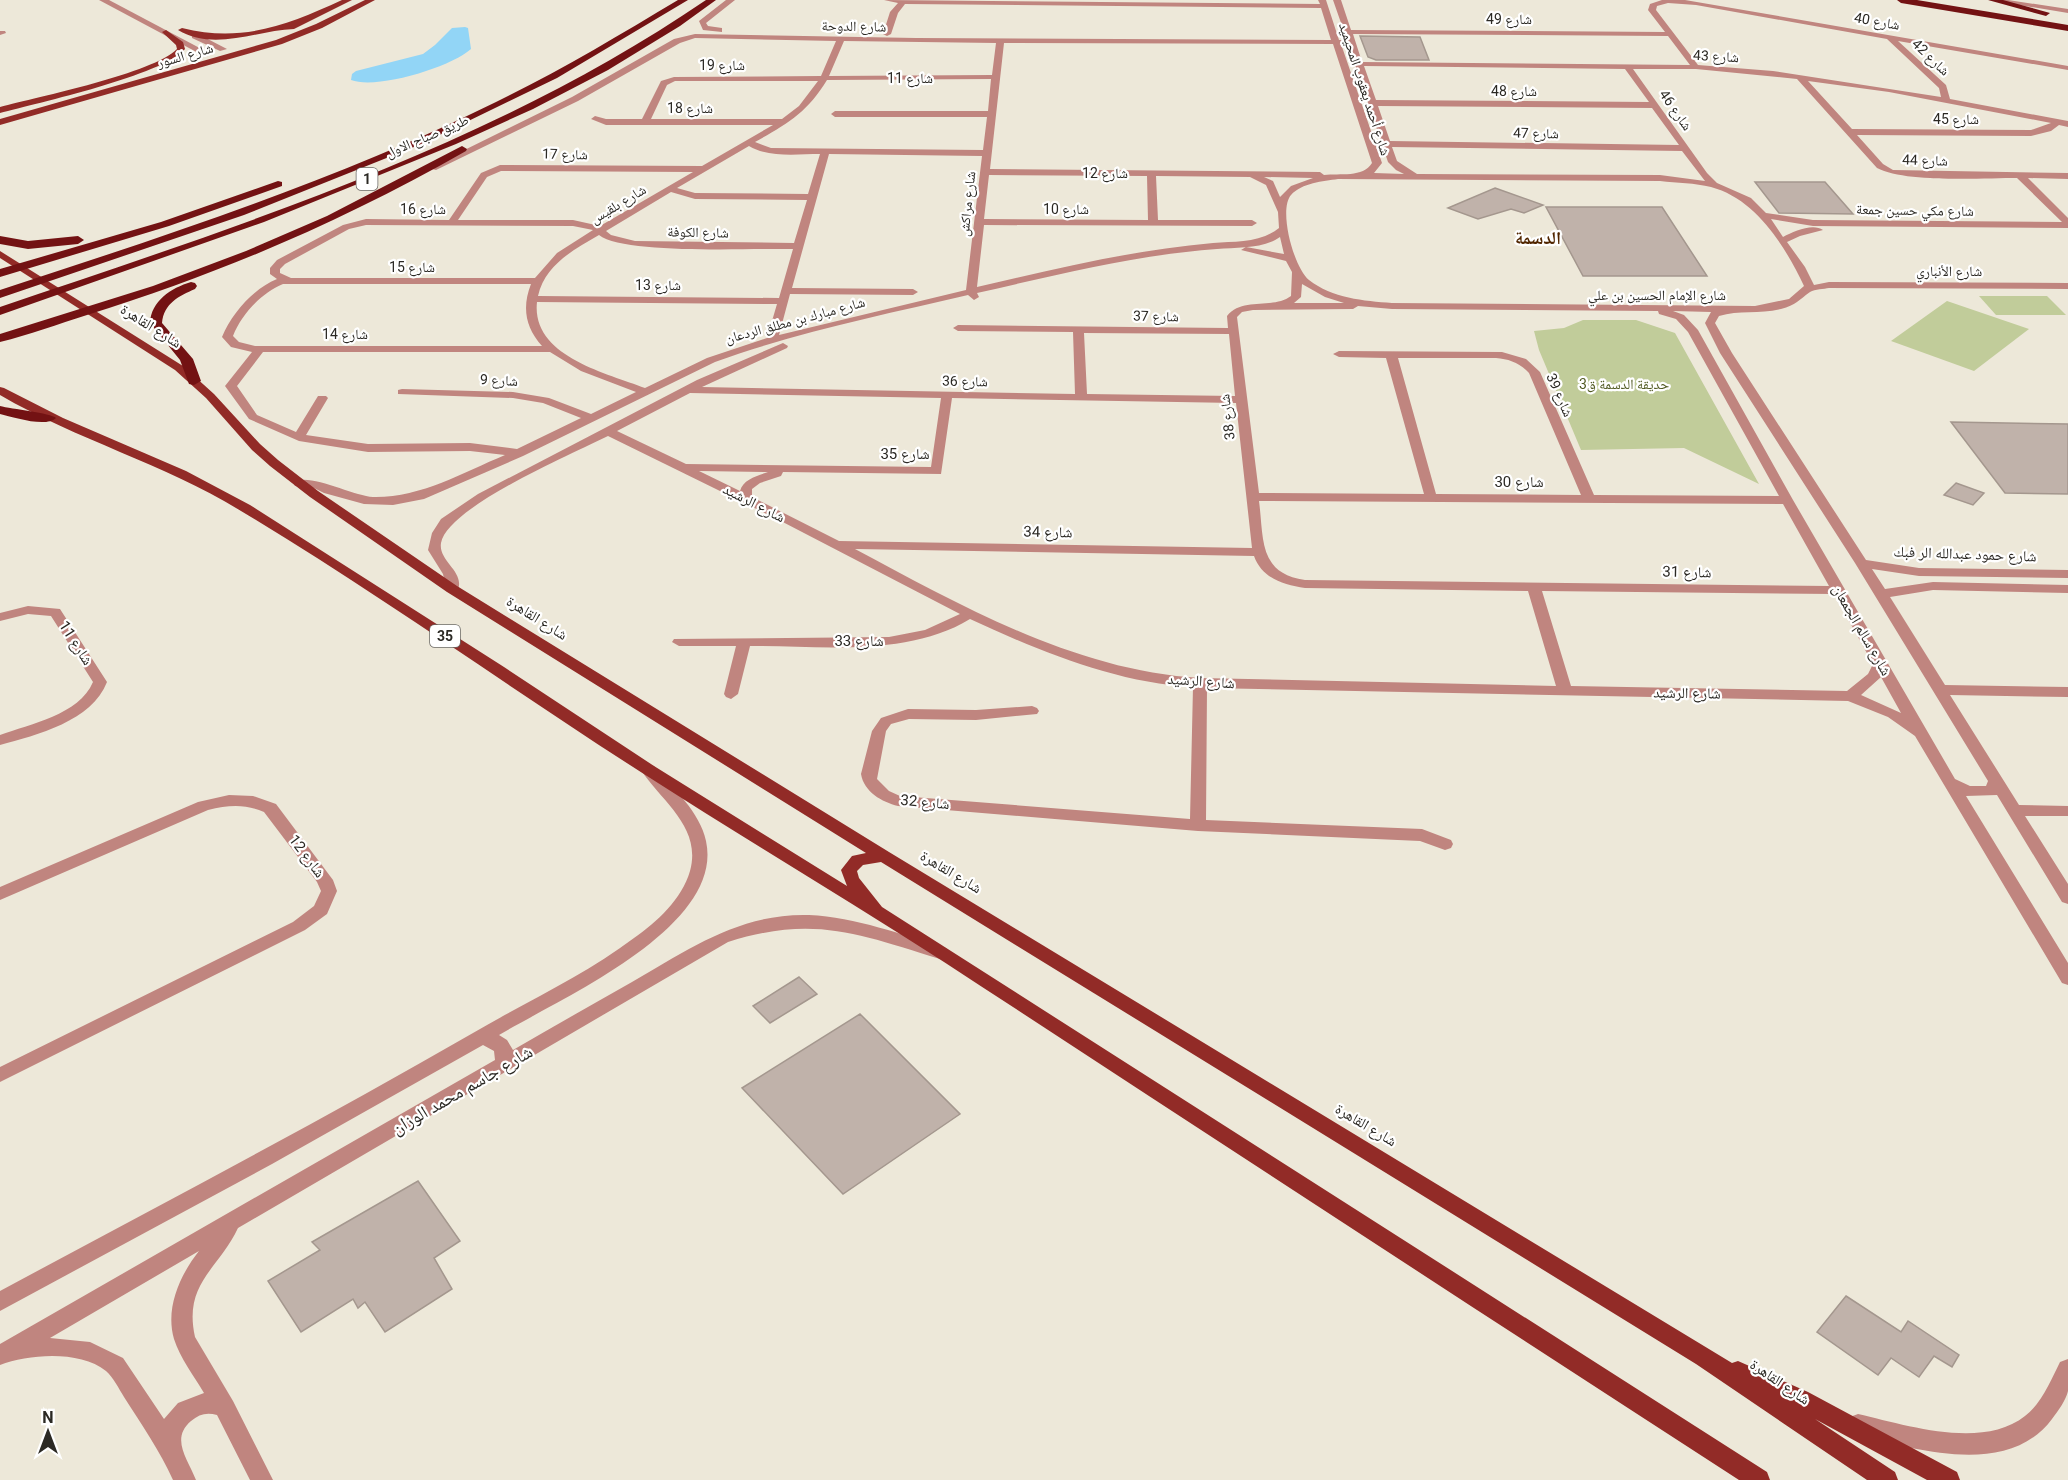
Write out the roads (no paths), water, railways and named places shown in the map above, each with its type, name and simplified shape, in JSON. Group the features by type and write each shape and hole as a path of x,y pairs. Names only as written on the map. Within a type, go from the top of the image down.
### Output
{"highway":[{"name":"طريق صباح الاول","path":"0,294 147,246 376,159 472,117 545,81 684,0"},
{"name":"طريق صباح الاول","path":"0,311 205,241 361,181 462,138 575,84 677,25 712,0"},
{"path":"1902,0 2016,19 2068,25"},
{"path":"1927,0 2068,25"},
{"path":"1992,0 2068,25"},
{"path":"384,144 545,81"},
{"path":"0,338 84,309 177,282 311,228 393,187 552,101 575,84"},
{"path":"0,273 22,270 165,224 286,181"},
{"path":"0,240 40,245 80,240 254,194"},
{"path":"194,381 186,359 156,323 159,308 177,292 231,268 248,255"},
{"path":"0,410 24,416 49,418"}],"main road":[{"name":"شارع السور","path":"0,110 207,54 220,53 266,37 348,0"},
{"name":"شارع السور","path":"2,121 242,53 300,34 371,0"},
{"path":"182,30 209,38 240,37 315,16"},
{"path":"94,84 161,63 177,54 181,49 180,44 166,32"},
{"path":"141,82 220,53 242,53"},
{"name":"شارع القاهرة","path":"0,254 163,357 194,381 256,447 299,483 452,589 1704,1357 1887,1480"},
{"name":"35","path":"0,390 49,418 205,483 499,670 649,770 874,911"},
{"path":"884,856 858,860 849,870 852,881 866,894 874,911 946,955 1292,1181 1759,1480"},
{"path":"1704,1357 1752,1377 1842,1421 1949,1480"}],"street":[{"path":"103,0 207,54"},
{"path":"119,0 182,30 220,53"},
{"name":"شارع الدوحة","path":"731,0 704,20 704,26 718,30 841,39 917,37 1335,40"},
{"path":"888,0 1323,3"},
{"name":"شارع أحمد يعقوب المحيميد","path":"1337,0 1397,167 1425,177"},
{"path":"1992,0 2068,11"},
{"path":"887,34 894,12 904,1"},
{"name":"شارع 40","path":"1696,68 1652,10 1654,4 1673,1 1696,3 2068,68"},
{"name":"شارع أحمد يعقوب المحيميد","path":"1323,3 1377,163 1372,171 1353,175"},
{"name":"شارع الدوحة","path":"393,187 575,99 681,39 710,34 887,34 999,41 1335,40 1350,37"},
{"name":"شارع 49","path":"1350,37 1670,34"},
{"name":"شارع 42","path":"1890,37 1943,87 1946,101"},
{"name":"شارع بلقيس","path":"644,391 594,372 553,349 536,333 531,316 532,299 542,272 556,258 601,230 786,122 807,104 825,78 841,39"},
{"name":"شارع مراكش","path":"972,294 999,41"},
{"name":"شارع 43","path":"1359,64 1696,68 1800,77 2063,123"},
{"path":"2057,66 2068,75"},
{"name":"شارع 46","path":"1628,67 1714,185"},
{"name":"شارع 11","path":"825,78 995,77"},
{"name":"شارع 44","path":"1800,77 1880,166 1896,173 2068,176"},
{"name":"شارع 19","path":"645,122 664,83 674,79 825,78"},
{"name":"شارع 48","path":"1373,103 1655,105"},
{"path":"835,114 991,114"},
{"name":"شارع 18","path":"595,119 606,122 786,122"},
{"name":"شارع 45","path":"1850,132 2031,133 2063,123"},
{"path":"750,143 766,150 986,153"},
{"name":"شارع 47","path":"1387,144 1686,148"},
{"path":"772,340 825,152"},
{"name":"شارع 17","path":"452,222 484,175 496,169 512,167 704,169"},
{"path":"1680,180 1694,176 1701,170"},
{"name":"شارع 12","path":"984,172 1353,175"},
{"path":"1150,173 1153,222"},
{"name":"شارع 12","path":"1225,174 1253,177 1268,182 1281,210"},
{"path":"1281,210 1285,197 1300,186 1325,178 1353,175 1680,180 1714,185 1748,200 1763,214 1806,277 1808,289"},
{"path":"2019,175 2068,224"},
{"path":"669,189 695,196 812,197"},
{"name":"شارع الإمام الحسين بن علي","path":"1281,210 1290,259 1297,272 1309,285 1330,295 1358,302 1397,306 1736,309 1763,308 1784,304 1799,297 1808,289"},
{"name":"شارع مكي حسين جمعة","path":"1763,214 1813,223 2068,224"},
{"name":"شارع 16","path":"287,280 275,274 278,264 349,226 366,222 573,223 589,225 601,230"},
{"name":"شارع 10","path":"979,222 1252,223"},
{"name":"شارع مبارك بن مطلق الردعان","path":"452,589 450,574 433,552 443,523 503,484 747,361 813,335 972,294 1131,255 1262,242 1274,237 1285,228"},
{"name":"شارع الكوفة","path":"601,230 612,239 641,244 799,246"},
{"name":"شارع مكي حسين جمعة","path":"1782,241 1798,233 1820,230 2068,232"},
{"name":"شارع مبارك بن مطلق الردعان","path":"299,483 318,484 328,490 364,500 393,501 420,496 474,474 644,391 731,352 772,340 972,294 1152,257 1240,250 1271,253 1290,259"},
{"path":"1268,306 1289,302 1295,298 1297,272"},
{"name":"شارع الأنباري","path":"1806,277 1829,285"},
{"name":"شارع 15","path":"287,280 537,281"},
{"name":"شارع 14","path":"287,280 274,283 260,292 227,335 229,342 260,349 553,349"},
{"name":"شارع الأنباري","path":"1808,289 1829,285 2068,286"},
{"name":"شارع 13","path":"532,299 913,292"},
{"path":"1233,331 1232,319 1235,312 1249,307 1397,306"},
{"name":"شارع سالم الجمعان","path":"1640,308 1675,315 1690,326 1920,733 2068,978"},
{"path":"1736,309 1715,315 1711,318 1710,325 1862,562 2068,898"},
{"name":"شارع 37","path":"958,328 1233,331"},
{"path":"1078,330 1081,398"},
{"name":"شارع 38","path":"1233,331 1259,552"},
{"path":"260,349 231,386 253,417 299,437 368,448 470,447 519,453"},
{"path":"731,352 740,354 747,361"},
{"name":"شارع 39","path":"1339,354 1496,355 1510,356 1525,363 1534,372 1589,499"},
{"path":"1391,354 1431,498"},
{"name":"شارع 36","path":"689,390 1240,400"},
{"name":"شارع 9","path":"402,392 513,394 545,400 591,418"},
{"name":"شارع 35","path":"683,467 937,471 947,395"},
{"path":"299,437 322,398"},
{"name":"شارع الرشيد","path":"607,431 746,499 968,615 1068,655 1151,677 1200,683 1850,696 1880,707 1920,733"},
{"path":"1766,462 1768,457 1774,456 1788,457 1797,463"},
{"name":"شارع 35","path":"746,499 746,488 756,480 798,470"},
{"path":"474,474 472,483 481,488 489,489 503,484"},
{"name":"شارع 30","path":"1252,497 1787,500"},
{"name":"شارع 34","path":"836,545 1259,552"},
{"name":"شارع 31","path":"1259,552 1263,565 1272,573 1303,585 1839,590"},
{"name":"شارع حمود عبدالله الر فبك","path":"1862,562 1919,572 2068,574"},
{"path":"1881,595 1897,590 1933,586 2068,589"},
{"path":"1534,587 1565,690"},
{"name":"شارع 11","path":"0,617 28,610 55,612 100,681 99,688 90,700 77,710 0,740"},
{"name":"شارع 33","path":"679,642 908,639 940,630 968,615"},
{"path":"731,693 744,641"},
{"path":"1850,696 1874,677 1881,663"},
{"path":"1198,825 1200,683"},
{"path":"1940,690 2068,692"},
{"name":"شارع 32","path":"1032,711 976,715 908,714 892,717 881,726 879,731 869,774 872,786 883,795 898,801 1198,825 1422,835 1445,844"},
{"path":"0,1302 481,1037 651,935 681,905 691,889 700,859 697,833 692,821 649,770"},
{"path":"1952,783 1977,793 1990,790 1995,782"},
{"name":"شارع 12","path":"0,894 204,806 242,799 270,808 325,879 329,891 321,910 299,926 0,1076"},
{"path":"2014,810 2068,811"},
{"name":"شارع جاسم محمد الوزان","path":"4,1353 722,938 763,925 805,920 847,924 946,955"},
{"path":"481,1037 494,1039 502,1046 506,1055 504,1066"},
{"path":"232,1221 200,1265 185,1296 182,1311 185,1340 225,1408 262,1480"},
{"path":"4,1353 68,1347 86,1349 102,1355 115,1365 169,1446 185,1480"},
{"path":"1842,1421 1934,1442 1962,1444 1989,1442 2013,1435 2033,1424 2051,1402 2068,1370"},
{"path":"169,1446 169,1436 173,1425 187,1411 205,1403 225,1408"}],"water":[{"path":"452,28 468,28 471,49 447,63 395,79 378,82 351,80 352,74 356,71 423,54"}],"district":[{"name":"الدسمة","path":"1538,238"}],"park label":[{"name":"حديقة الدسمة ق3","path":"1624,384"}]}
